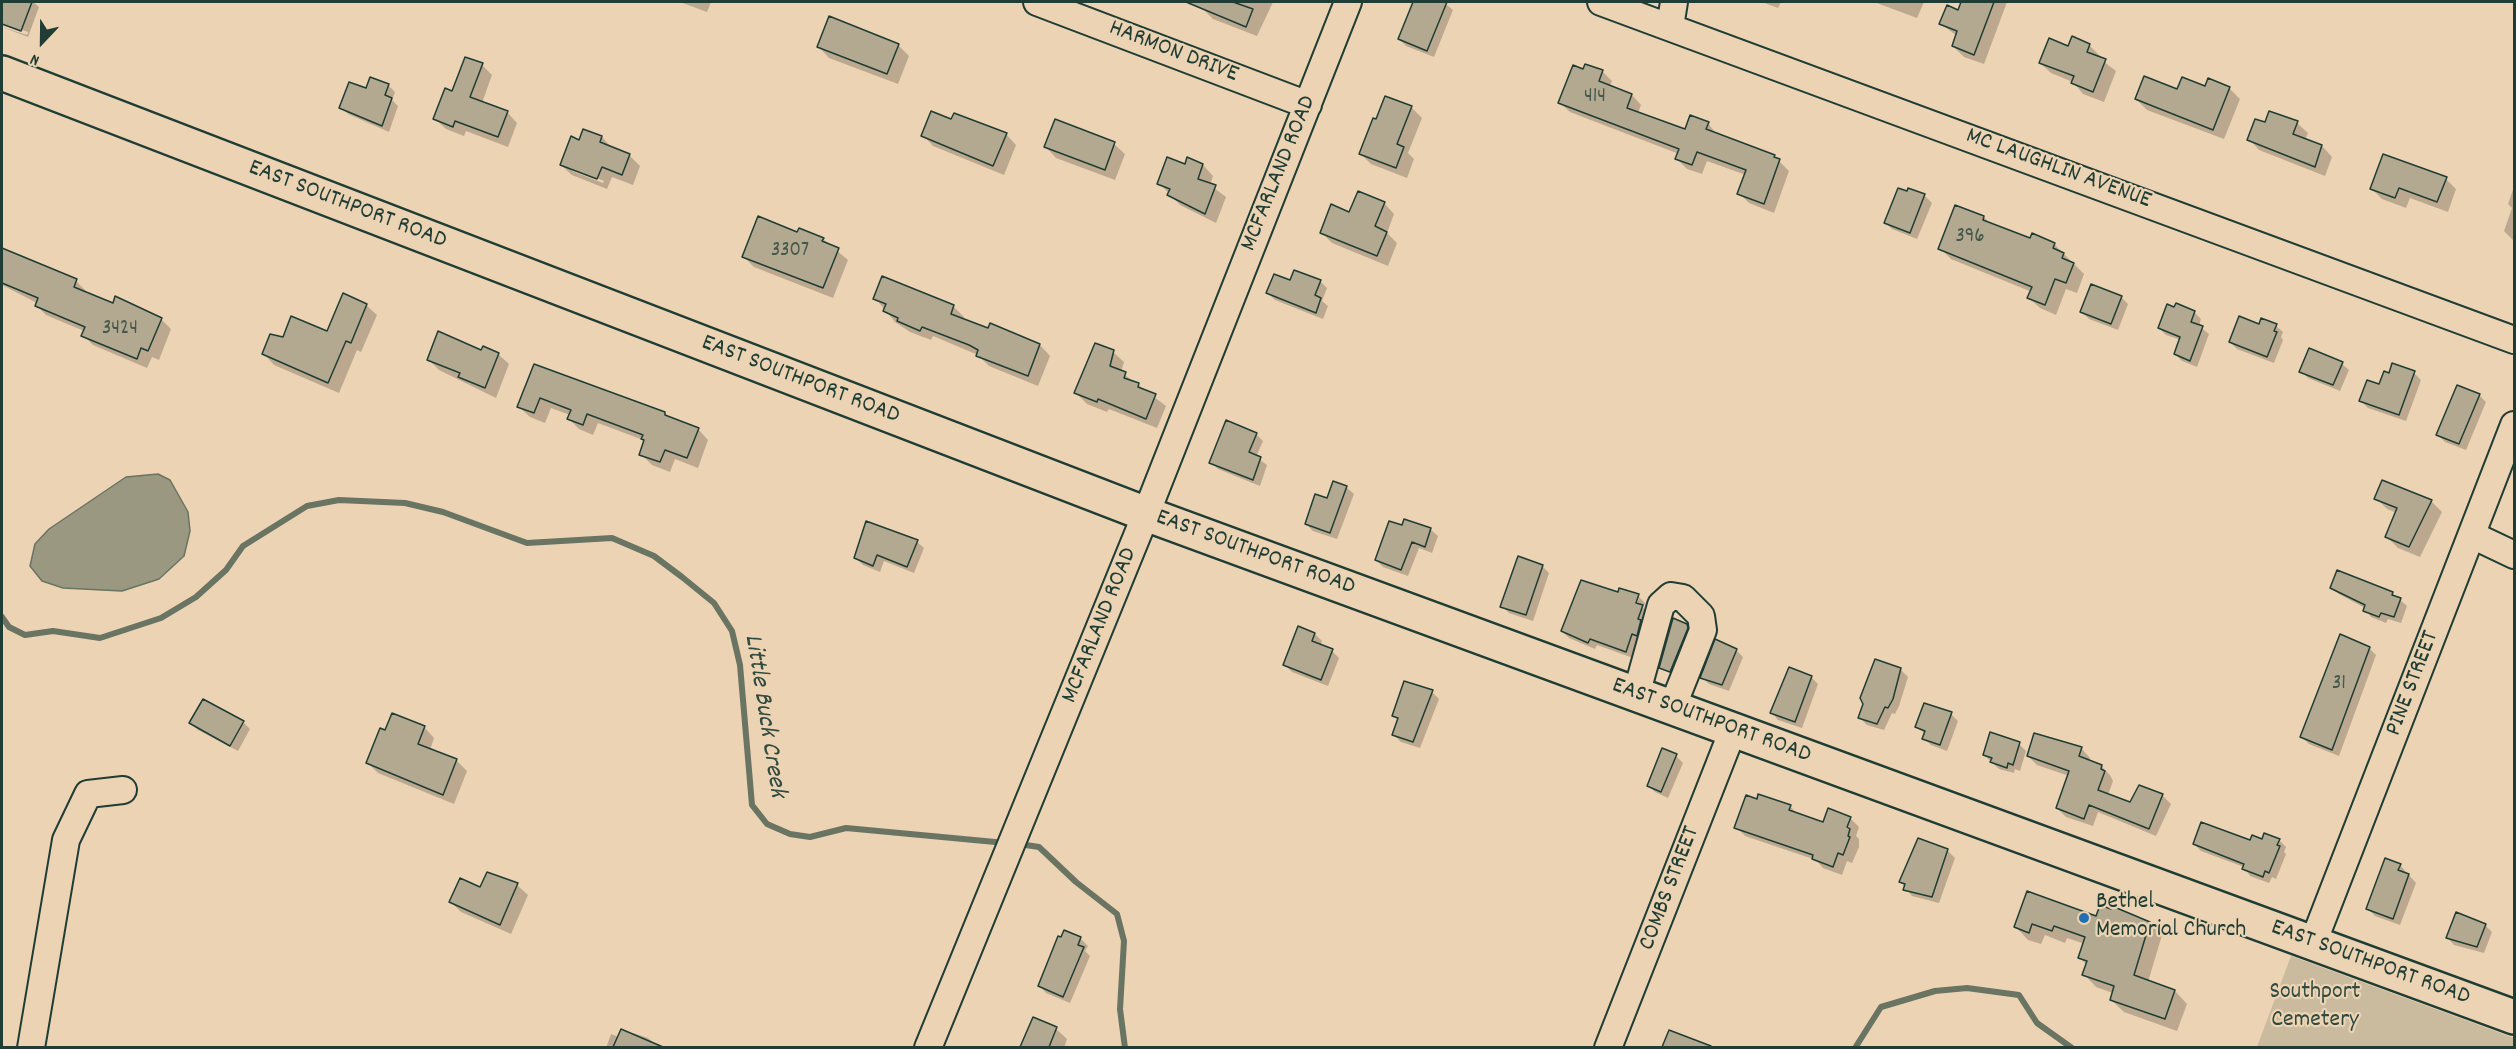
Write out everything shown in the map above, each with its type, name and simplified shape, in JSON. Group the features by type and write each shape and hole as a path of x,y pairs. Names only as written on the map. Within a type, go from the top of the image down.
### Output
{"main road":[{"name":"EAST SOUTHPORT ROAD","path":"2,73 1146,514 2514,1017"}],"street":[{"name":"HARMON DRIVE","path":"1037,2 1308,105"},
{"name":"MCFARLAND ROAD","path":"928,1047 1146,514 1348,2"},
{"name":"MC LAUGHLIN AVENUE","path":"1601,2 2514,340"},
{"path":"1670,27 1674,2"},
{"name":"PINE STREET","path":"2313,943 2514,425"},
{"path":"2472,535 2514,555"},
{"path":"1636,695 1661,605 1671,596 1676,596 1697,609 1701,616 1702,630 1672,708"},
{"name":"COMBS STREET","path":"1608,1047 1733,730"},
{"path":"31,1047 66,840 88,794 123,790"}],"green space":[{"name":"Southport Cemetery","path":"2291,956 2514,1038 2514,1047 2257,1047"}],"shaded area":[{"path":"158,474 170,480 188,512 190,531 184,556 159,579 122,591 63,588 42,581 30,566 35,544 49,529 126,477"}],"building":[{"path":"2,2 32,2 21,31 2,24"},
{"path":"1186,2 1233,2 1253,9 1246,27"},
{"path":"1413,2 1447,2 1427,51 1398,39"},
{"path":"1961,2 1994,2 1974,55 1952,46 1957,31 1939,24 1947,5 1958,10"},
{"path":"829,16 899,44 887,74 817,47"},
{"path":"2072,36 2090,44 2087,52 2106,59 2093,92 2071,83 2074,76 2039,63 2049,38 2068,46"},
{"path":"465,57 483,63 470,97 508,111 498,137 455,121 453,127 433,119 445,88 452,91"},
{"path":"1585,64 1603,70 1599,81 1632,94 1627,108 1685,129 1690,115 1709,122 1706,129 1775,155 1774,157 1780,159 1764,204 1737,194 1746,170 1697,152 1692,165 1675,159 1679,149 1558,103 1573,65 1583,69"},
{"path":"2144,76 2177,89 2182,77 2205,86 2208,78 2230,87 2213,130 2135,99"},
{"path":"370,77 389,84 385,95 392,98 382,126 339,108 349,82 366,88"},
{"path":"1385,96 1412,106 1397,144 1404,147 1396,168 1359,154 1373,118 1376,119"},
{"path":"931,111 951,119 954,113 1007,133 993,166 921,136"},
{"path":"2269,111 2298,121 2293,134 2322,145 2315,167 2247,140 2255,119 2265,122"},
{"path":"1055,119 1115,142 1105,170 1044,147"},
{"path":"583,129 602,136 600,142 630,154 622,175 602,167 597,179 560,165 571,136 579,140"},
{"path":"2383,154 2447,177 2437,202 2399,188 2395,198 2370,189"},
{"path":"1167,157 1185,164 1187,157 1203,164 1198,179 1216,185 1205,214 1167,195 1170,189 1157,184"},
{"path":"1898,188 1907,191 1908,188 1925,194 1910,233 1884,223"},
{"path":"1358,191 1385,202 1375,226 1387,232 1377,256 1320,233 1331,204 1349,212"},
{"path":"1955,205 1984,216 1983,220 2030,238 2032,233 2055,243 2053,248 2064,253 2062,258 2074,263 2066,283 2055,279 2045,305 2027,298 2032,287 1938,249"},
{"path":"758,216 797,232 799,228 824,238 822,241 839,248 823,288 742,257"},
{"path":"2,248 77,279 74,287 113,303 115,296 162,318 148,351 141,348 137,359 81,336 85,327 35,306 38,298 2,283"},
{"path":"1294,270 1321,280 1315,295 1321,298 1316,313 1266,293 1274,274 1290,280"},
{"path":"882,276 954,305 951,314 988,328 990,323 1040,344 1028,376 976,356 978,350 969,345 922,327 920,331 897,321 898,318 883,311 886,304 873,299"},
{"path":"2091,284 2122,296 2111,324 2080,312"},
{"path":"343,293 367,304 351,343 346,341 328,383 262,354 270,334 283,337 291,316 327,331"},
{"path":"2176,303 2195,311 2191,322 2203,326 2190,361 2174,354 2180,337 2158,328 2167,304 2174,307"},
{"path":"2239,316 2259,324 2261,318 2277,324 2274,331 2277,332 2267,357 2229,342"},
{"path":"438,331 481,350 483,346 499,353 485,388 458,377 460,373 427,360"},
{"path":"1095,343 1114,350 1110,366 1126,372 1124,378 1139,383 1138,387 1156,394 1146,419 1098,399 1097,402 1074,393"},
{"path":"2309,348 2343,362 2333,385 2299,372"},
{"path":"2392,363 2415,371 2399,415 2359,401 2367,380 2379,384 2384,371 2389,373"},
{"path":"534,364 665,412 665,415 699,428 687,458 665,450 660,462 639,455 644,440 641,439 643,435 587,414 583,425 567,419 571,410 540,398 534,413 517,407"},
{"path":"2457,385 2480,394 2459,444 2436,435"},
{"path":"1226,420 1257,433 1249,452 1261,457 1253,480 1209,463"},
{"path":"2382,480 2432,500 2409,547 2385,537 2397,508 2374,499"},
{"path":"1333,481 1347,486 1330,533 1305,524 1315,494 1327,498"},
{"path":"1404,519 1431,528 1425,547 1412,542 1401,570 1375,560 1389,521 1402,525"},
{"path":"866,521 918,540 907,567 877,555 873,566 854,558"},
{"path":"1518,556 1543,565 1526,615 1500,607"},
{"path":"2337,570 2393,592 2392,595 2401,598 2394,617 2381,613 2379,617 2363,611 2365,605 2330,588"},
{"path":"1581,580 1618,592 1619,588 1639,594 1636,603 1643,605 1638,619 1641,620 1637,636 1632,634 1626,652 1590,639 1588,643 1561,631"},
{"path":"1673,618 1687,624 1688,628 1670,672 1659,668"},
{"path":"1298,626 1315,633 1312,641 1333,649 1321,680 1283,665"},
{"path":"2340,634 2370,647 2332,750 2300,737"},
{"path":"1715,639 1737,649 1722,685 1700,678"},
{"path":"1875,659 1901,668 1893,699 1888,708 1885,707 1877,724 1858,718 1863,704 1860,698"},
{"path":"1789,667 1812,676 1795,722 1770,713"},
{"path":"1404,681 1433,690 1413,742 1392,735 1398,718 1392,716"},
{"path":"203,699 244,721 230,746 189,723"},
{"path":"1924,703 1952,712 1940,745 1922,739 1925,731 1915,727"},
{"path":"392,713 425,726 418,744 457,759 443,795 366,763 380,728 385,730"},
{"path":"1990,732 2020,742 2013,765 2008,763 2007,768 1990,762 1992,758 1983,755"},
{"path":"2034,733 2082,747 2079,756 2102,765 2101,769 2105,771 2098,790 2130,802 2139,785 2163,794 2149,829 2089,805 2084,819 2056,808 2069,771 2027,756"},
{"path":"1662,748 1677,754 1661,792 1647,786"},
{"path":"1758,794 1791,805 1789,810 1823,822 1828,808 1851,817 1847,827 1850,829 1848,836 1850,837 1843,855 1838,853 1833,867 1812,859 1813,855 1734,828 1746,795 1757,799"},
{"path":"2201,822 2250,840 2252,835 2262,839 2264,833 2280,839 2277,845 2280,846 2269,873 2265,871 2263,877 2242,869 2244,864 2193,844"},
{"path":"1918,838 1948,849 1932,897 1903,890 1905,884 1899,882"},
{"path":"2385,858 2401,864 2398,870 2409,874 2393,919 2366,909"},
{"path":"487,872 518,883 500,925 449,902 460,878 480,887"},
{"path":"2027,891 2096,916 2100,905 2111,909 2112,906 2150,922 2134,975 2175,990 2165,1019 2110,1000 2114,986 2082,975 2087,961 2078,958 2085,937 2054,926 2052,931 2032,924 2029,933 2014,927"},
{"path":"2456,912 2486,924 2477,947 2446,938"},
{"path":"1064,930 1081,937 1078,945 1084,947 1063,997 1038,986 1058,936 1061,937"},
{"path":"1033,1017 1057,1027 1049,1047 1020,1047"},
{"path":"621,1029 663,1047 613,1047"},
{"path":"1669,1030 1711,1046 1662,1047"}],"waterway":[{"name":"Little Buck Creek","path":"2,617 9,627 25,635 53,631 100,638 161,618 196,597 226,570 243,546 307,506 339,500 405,503 443,512 527,543 612,538 654,556 682,577 714,603 732,631 740,665 752,805 767,824 790,834 810,837 846,828 1006,843"},
{"name":"Little Buck Creek","path":"1019,844 1039,847 1076,882 1117,914 1124,941 1120,1009 1125,1048"},
{"name":"Little Buck Creek","path":"1855,1048 1881,1007 1935,991 1967,988 2019,995 2037,1023 2072,1048"}],"place":[{"name":"Bethel Memorial Church","path":"2084,918"}]}
